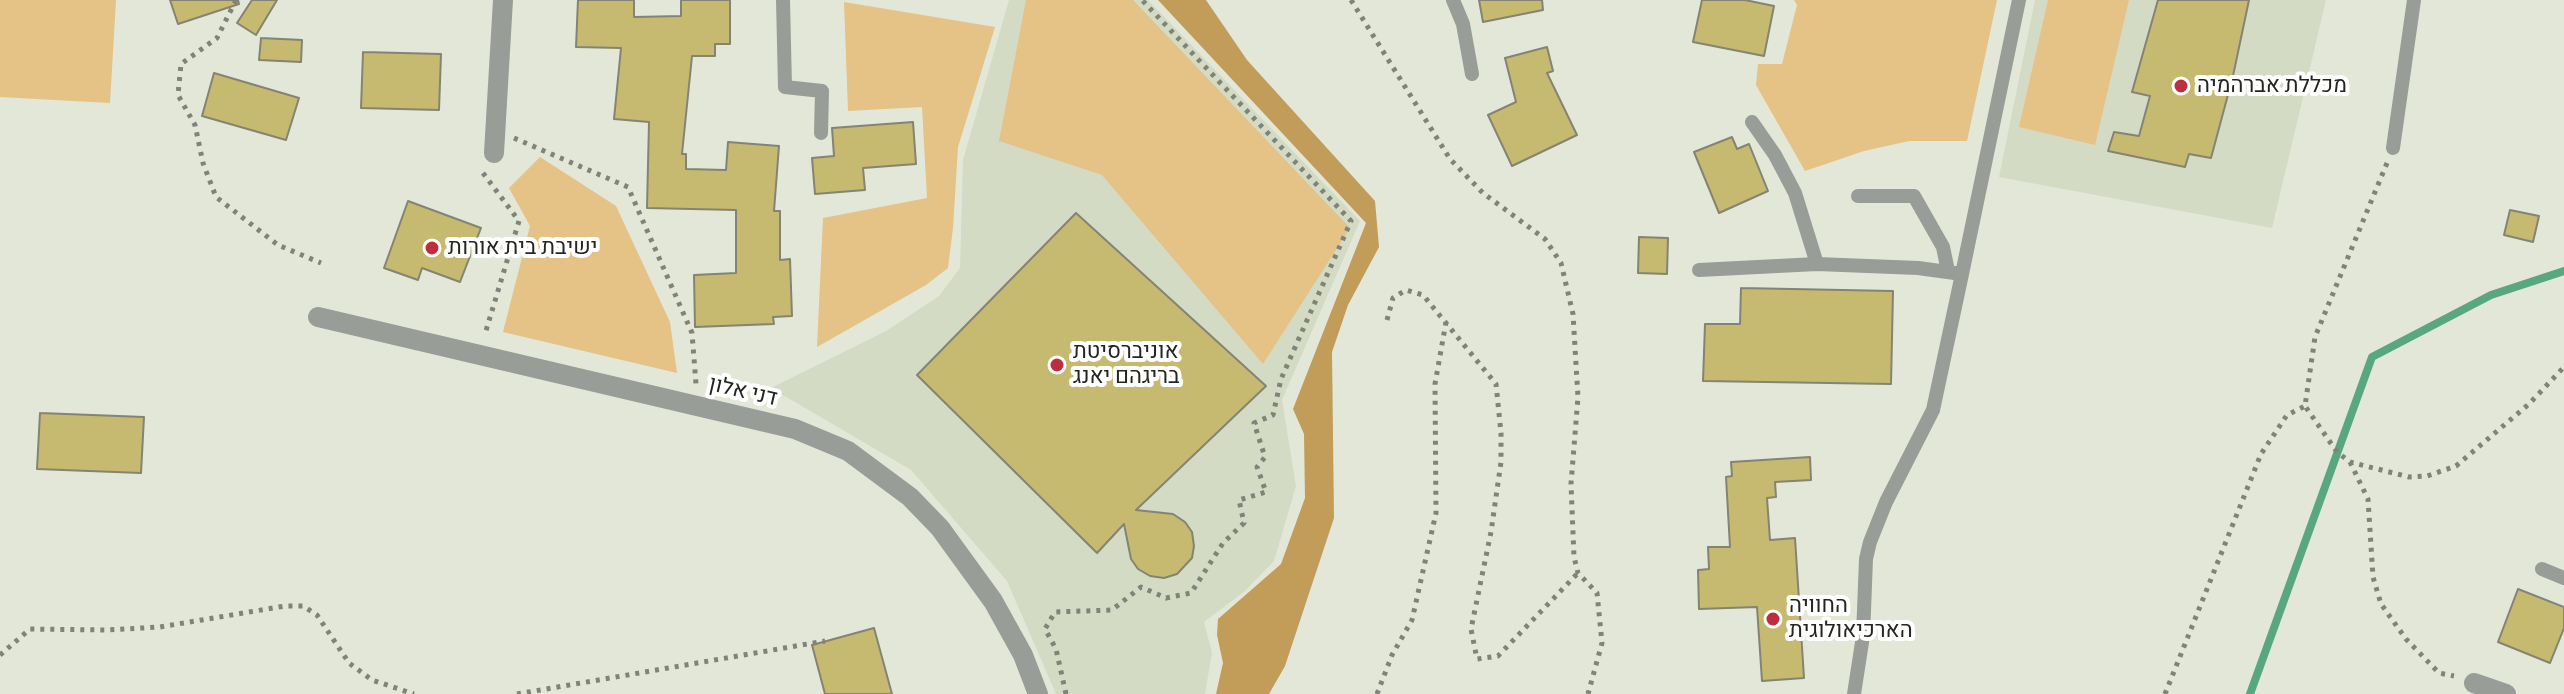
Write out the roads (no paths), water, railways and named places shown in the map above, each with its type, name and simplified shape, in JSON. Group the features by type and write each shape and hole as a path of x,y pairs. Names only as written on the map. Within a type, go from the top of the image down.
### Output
{"street":[{"path":"494,153 503,0"},
{"name":"דני אלון","path":"318,317 795,429 848,451 910,497 940,528 993,601 1023,655 1038,694"},
{"path":"2474,683 2506,694"}],"lane":[{"path":"783,0 785,87 822,91 821,133"},
{"path":"1453,0 1463,24 1472,74"},
{"path":"1854,694 1863,636 1866,559 1870,542 1886,502 1933,410 1955,273 2019,0"},
{"path":"2393,148 2414,0"},
{"path":"1752,122 1775,155 1795,193 1817,264"},
{"path":"1858,196 1914,196 1955,273"},
{"path":"1699,270 1817,264 1955,273"},
{"path":"2542,569 2564,578"}],"waterway":[{"path":"2250,694 2372,357 2491,295 2564,271"}],"place":[{"name":"מכללת אברהמיה","path":"2181,86"},
{"name":"ישיבת בית אורות","path":"432,248"},
{"name":"אוניברסיטת בריגהם יאנג","path":"1057,365"},
{"name":"החוויה הארכיאולוגית","path":"1773,619"}]}
